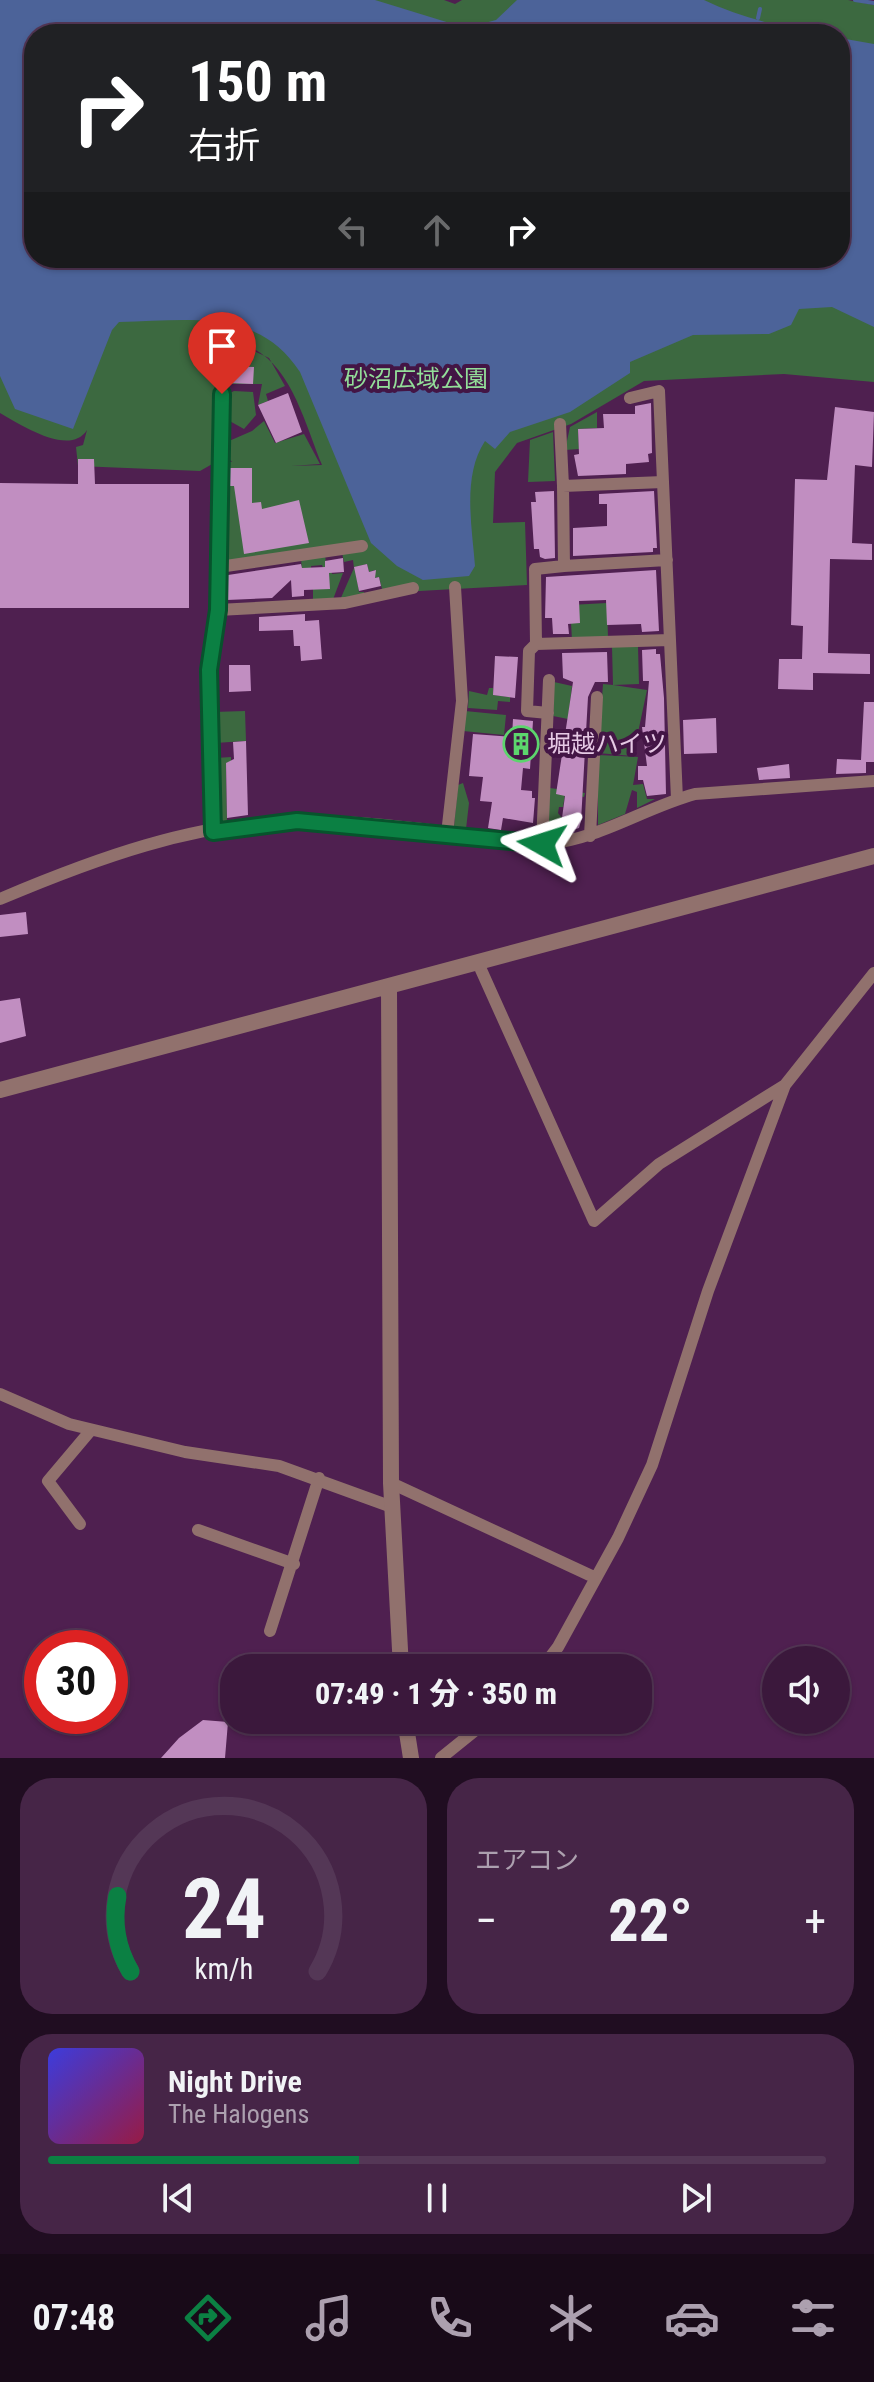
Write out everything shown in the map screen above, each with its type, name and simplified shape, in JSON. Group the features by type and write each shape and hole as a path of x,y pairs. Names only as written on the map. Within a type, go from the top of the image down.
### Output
{"street":[{"path":"630,398 659,387 677,799"},
{"path":"213,832 209,670 218,610 222,394"},
{"path":"560,424 564,566"},
{"path":"563,486 663,482"},
{"path":"219,567 362,546"},
{"path":"536,644 535,569 667,560"},
{"path":"447,834 462,701 455,587"},
{"path":"218,610 345,603 413,588"},
{"path":"548,713 527,711 529,651 536,644 670,640"},
{"path":"542,844 549,680"},
{"path":"590,836 597,697"},
{"path":"0,899 164,839 213,832 297,821 542,844 577,841 695,794 874,781"},
{"path":"0,1090 874,856"},
{"path":"478,963 594,1221 659,1164 785,1085"},
{"path":"550,1654 596,1578 652,1465 708,1291 785,1085 874,973"},
{"path":"389,987 391,1483 400,1654"},
{"path":"0,1394 69,1424 185,1452 279,1466 392,1507"},
{"path":"80,1524 48,1481 91,1430"},
{"path":"270,1631 294,1564 319,1478"},
{"path":"391,1483 596,1578"},
{"path":"198,1530 294,1564"},
{"path":"407,1734 411,1758"},
{"path":"441,1758 471,1734"}],"green space":[{"name":"砂沼広域公園","path":"0,0 444,0 455,4 462,0 848,0 874,5 874,382 784,374 644,381 571,424 517,443 495,472 493,523 525,522 527,585 383,593 379,577 375,578 375,570 369,572 367,564 355,567 359,592 364,592 364,596 340,600 354,568 353,560 344,562 342,553 223,565 225,462 232,462 225,453 229,441 252,431 264,421 275,443 304,434 320,464 291,466 322,465 301,410 282,375 271,362 285,386 266,394 268,401 258,405 262,384 224,384 223,340 219,340 214,463 200,471 78,466 76,447 83,445 87,430 79,438 69,440 58,440 32,431 0,413"},
{"path":"234,391 253,392 256,415 244,429 226,419 228,394"},
{"path":"597,412 597,428 578,429 579,449 565,450 570,427"},
{"path":"553,432 555,481 528,482 530,440"},
{"path":"325,554 332,574 343,573 332,602 313,602 313,589 330,588 322,565 311,566 312,575 302,575 301,556"},
{"path":"607,603 608,638 572,640 570,605"},
{"path":"638,646 639,684 613,685 612,647"},
{"path":"554,682 572,686 568,719 553,716"},
{"path":"603,684 647,690 633,756 598,753"},
{"path":"489,688 493,688 493,695 510,697 510,702 498,701 497,710 468,708 469,691 487,695"},
{"path":"245,711 246,741 215,743 213,712"},
{"path":"465,711 506,715 504,735 463,731"},
{"path":"598,755 638,757 633,785 643,784 647,799 655,799 637,808 637,792 632,790 625,814 598,825"},
{"path":"231,757 231,762 226,763 227,823 219,823 216,758"},
{"path":"463,783 469,803 466,829 454,826 458,785"},
{"path":"550,788 585,793 584,797 565,794 563,807 559,807 558,813 562,818 580,823 558,820 556,838 547,832"}],"water":[{"name":"砂沼広域公園","path":"0,0 375,0 453,24 24,24 24,268 850,268 850,40 874,44 874,327 832,307 799,309 791,325 769,334 693,335 630,362 630,373 570,412 510,432 495,449 485,441 473,470 471,485 475,566 469,576 423,580 397,566 371,543 300,372 283,351 264,337 242,327 196,320 119,322 112,330 73,429 15,409 0,376"},
{"name":"砂沼広域公園","path":"517,0 704,0 773,24 481,24 496,20"}],"building":[{"path":"226,366 254,367 253,384 226,383"},
{"path":"288,393 302,432 276,443 258,405"},
{"path":"651,403 652,453 648,454 649,462 626,464 626,474 578,476 574,455 579,454 578,429 604,428 603,414 635,414 635,406"},
{"path":"835,407 874,412 872,467 855,465 852,543 872,544 872,560 830,559 828,653 870,654 870,674 813,673 813,690 778,689 779,659 802,659 803,626 791,625 795,479 827,480"},
{"path":"78,459 94,459 95,484 189,484 189,608 0,608 0,483 78,484"},
{"path":"230,468 252,468 252,503 261,502 262,509 299,500 309,543 244,554 234,486 229,486"},
{"path":"554,491 555,558 545,559 540,557 539,549 534,549 531,502 536,502 535,492"},
{"path":"654,491 657,548 653,548 653,552 573,556 573,528 607,526 607,504 599,504 599,494"},
{"path":"343,558 344,572 329,573 330,589 304,590 304,596 292,597 291,580 272,598 227,600 228,575 301,564 302,568 325,567 325,561"},
{"path":"367,564 369,572 376,570 375,578 379,577 381,586 359,591 354,567"},
{"path":"656,570 659,631 642,632 641,624 607,625 606,600 579,601 580,623 568,624 569,634 553,634 552,618 545,618 546,577"},
{"path":"305,614 305,621 319,620 322,659 301,661 300,646 294,646 293,630 259,631 259,617"},
{"path":"656,649 656,654 660,654 664,698 666,794 647,796 643,780 638,780 638,766 647,766 642,727 645,727 649,681 643,681 642,650"},
{"path":"607,652 608,682 595,682 588,697 581,821 579,828 566,832 567,819 562,818 565,796 556,794 573,682 563,678 562,653"},
{"path":"495,656 518,657 515,698 493,695"},
{"path":"229,665 250,665 251,691 229,692"},
{"path":"864,702 874,702 874,762 866,762 866,773 836,774 837,759 861,760"},
{"path":"716,718 717,753 684,754 683,720"},
{"path":"513,719 533,721 530,769 523,768 521,790 532,791 532,798 535,798 533,823 503,818 501,830 488,828 492,802 480,801 483,777 469,776 473,734 512,737"},
{"path":"246,741 248,815 227,818 226,763 234,759 233,742"},
{"path":"789,764 790,778 759,780 757,768"},
{"path":"26,912 28,934 0,937 0,915"},
{"path":"20,998 26,1036 0,1043 0,1001"},
{"path":"203,1720 220,1721 220,1734 227,1734 225,1758 161,1758 179,1738"}],"waterway":[{"path":"855,0 874,3"},
{"path":"758,18 760,9"}],"place":[{"name":"堀越ハイツ","path":"521,744"}],"route":[{"path":"222,394 218,610 209,670 213,832 297,821 542,844"}]}
